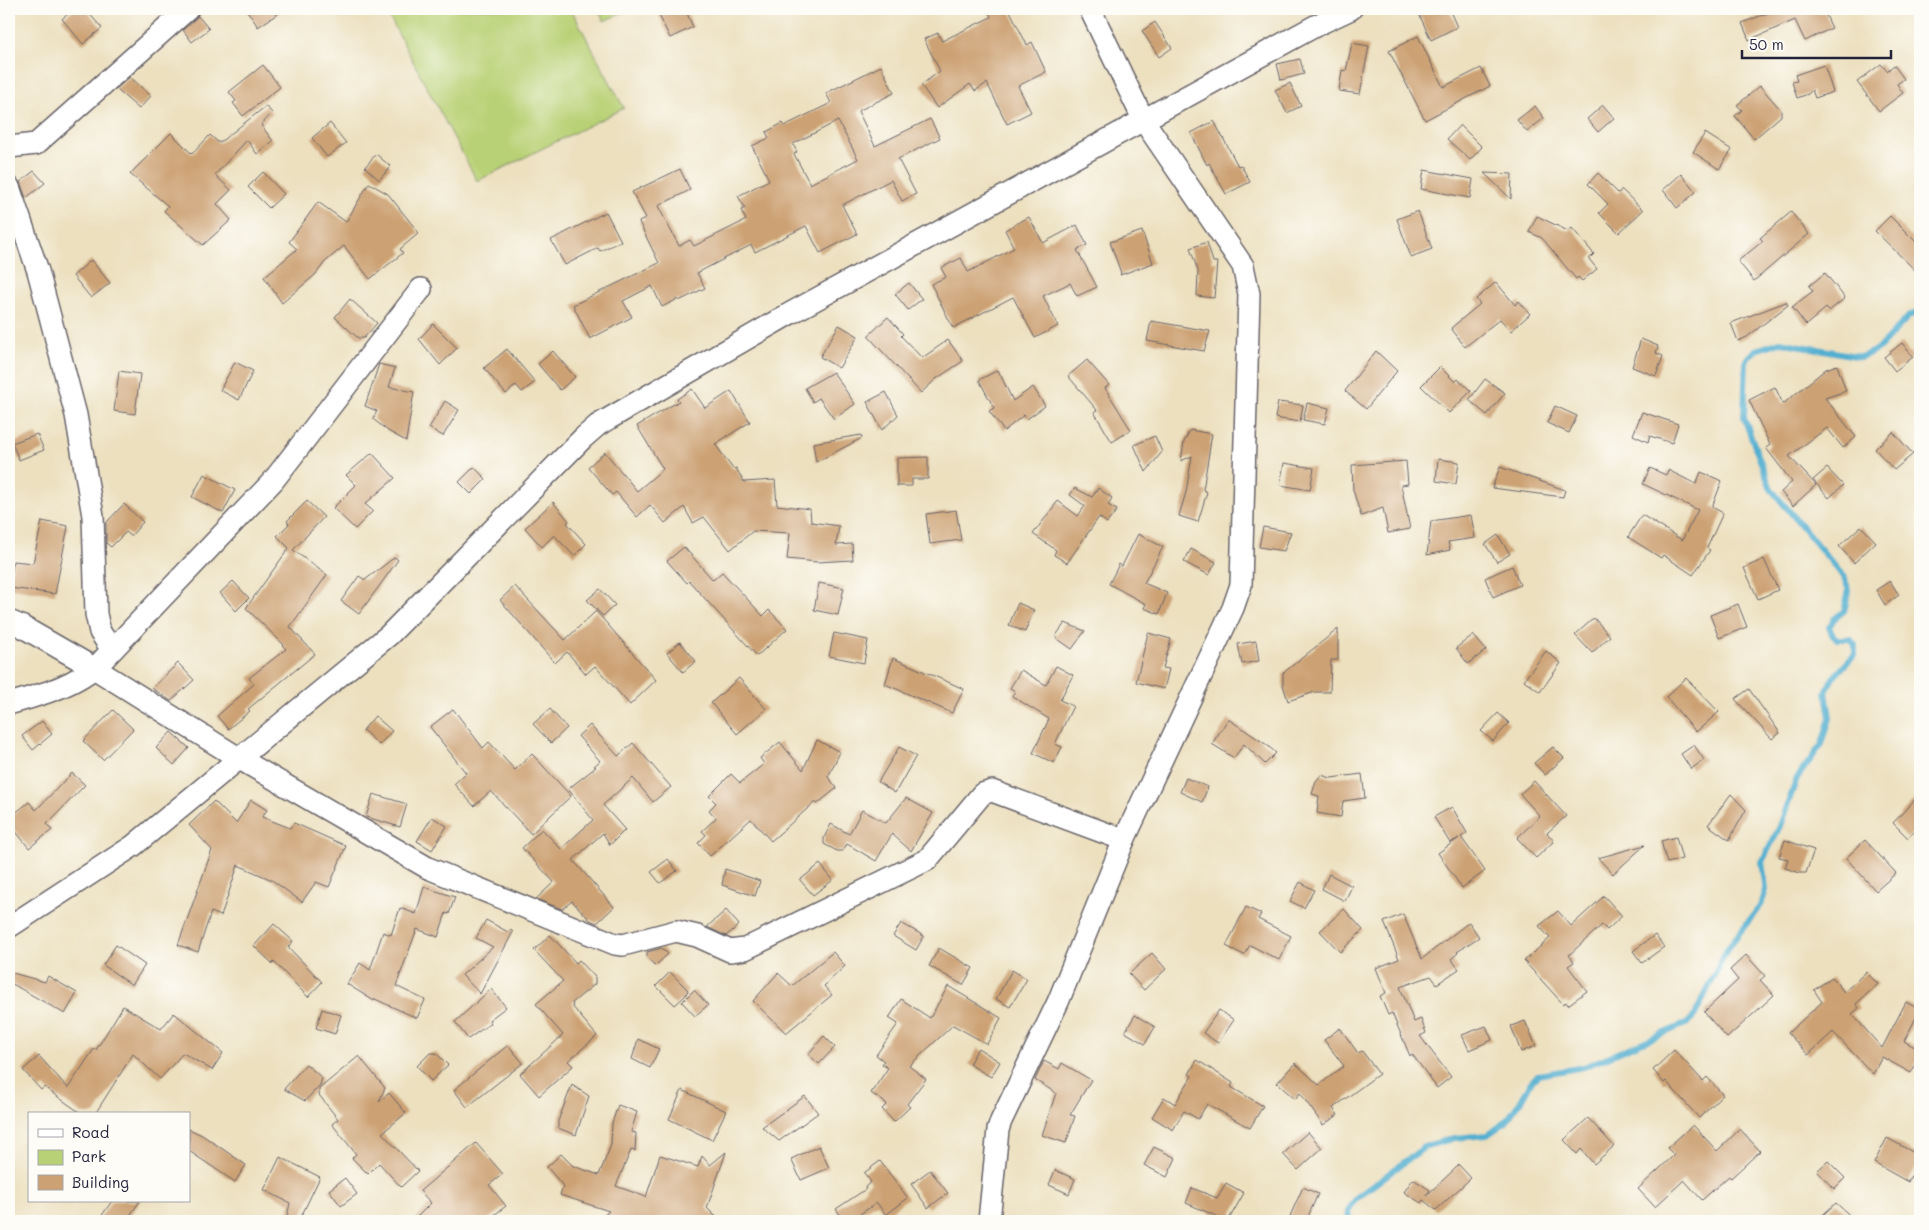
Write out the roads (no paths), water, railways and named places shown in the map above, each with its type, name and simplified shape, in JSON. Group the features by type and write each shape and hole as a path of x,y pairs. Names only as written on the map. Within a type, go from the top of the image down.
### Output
{"street":[{"path":"9,147 36,144 188,9"},
{"path":"989,1221 998,1130 1058,1002 1124,840 1233,608 1241,585 1249,294 1243,266 1144,121 1090,9"},
{"path":"9,927 133,846 400,625 583,438 598,425 789,314 1144,121 1315,17 1351,9"},
{"path":"9,187 38,271 76,415 93,516 96,614 100,632 112,650"},
{"path":"9,704 66,686 94,668 112,650 273,481 421,289"},
{"path":"9,621 94,668 240,759 428,868 615,944 623,945 676,931 697,936 730,951 745,949 927,860 982,794 987,791 992,791 1124,840"}],"waterway":[{"path":"1349,1221 1348,1211 1356,1198 1426,1146 1455,1138 1487,1135 1506,1122 1531,1082 1538,1075 1584,1067 1688,1023 1695,1015 1727,949 1761,905 1766,890 1762,862 1780,826 1797,778 1822,744 1830,718 1826,692 1832,679 1855,654 1855,645 1850,639 1838,639 1833,636 1829,627 1834,619 1844,611 1849,590 1843,576 1771,489 1744,418 1746,360 1756,350 1780,342 1861,357 1878,349 1909,316 1920,313"}]}
